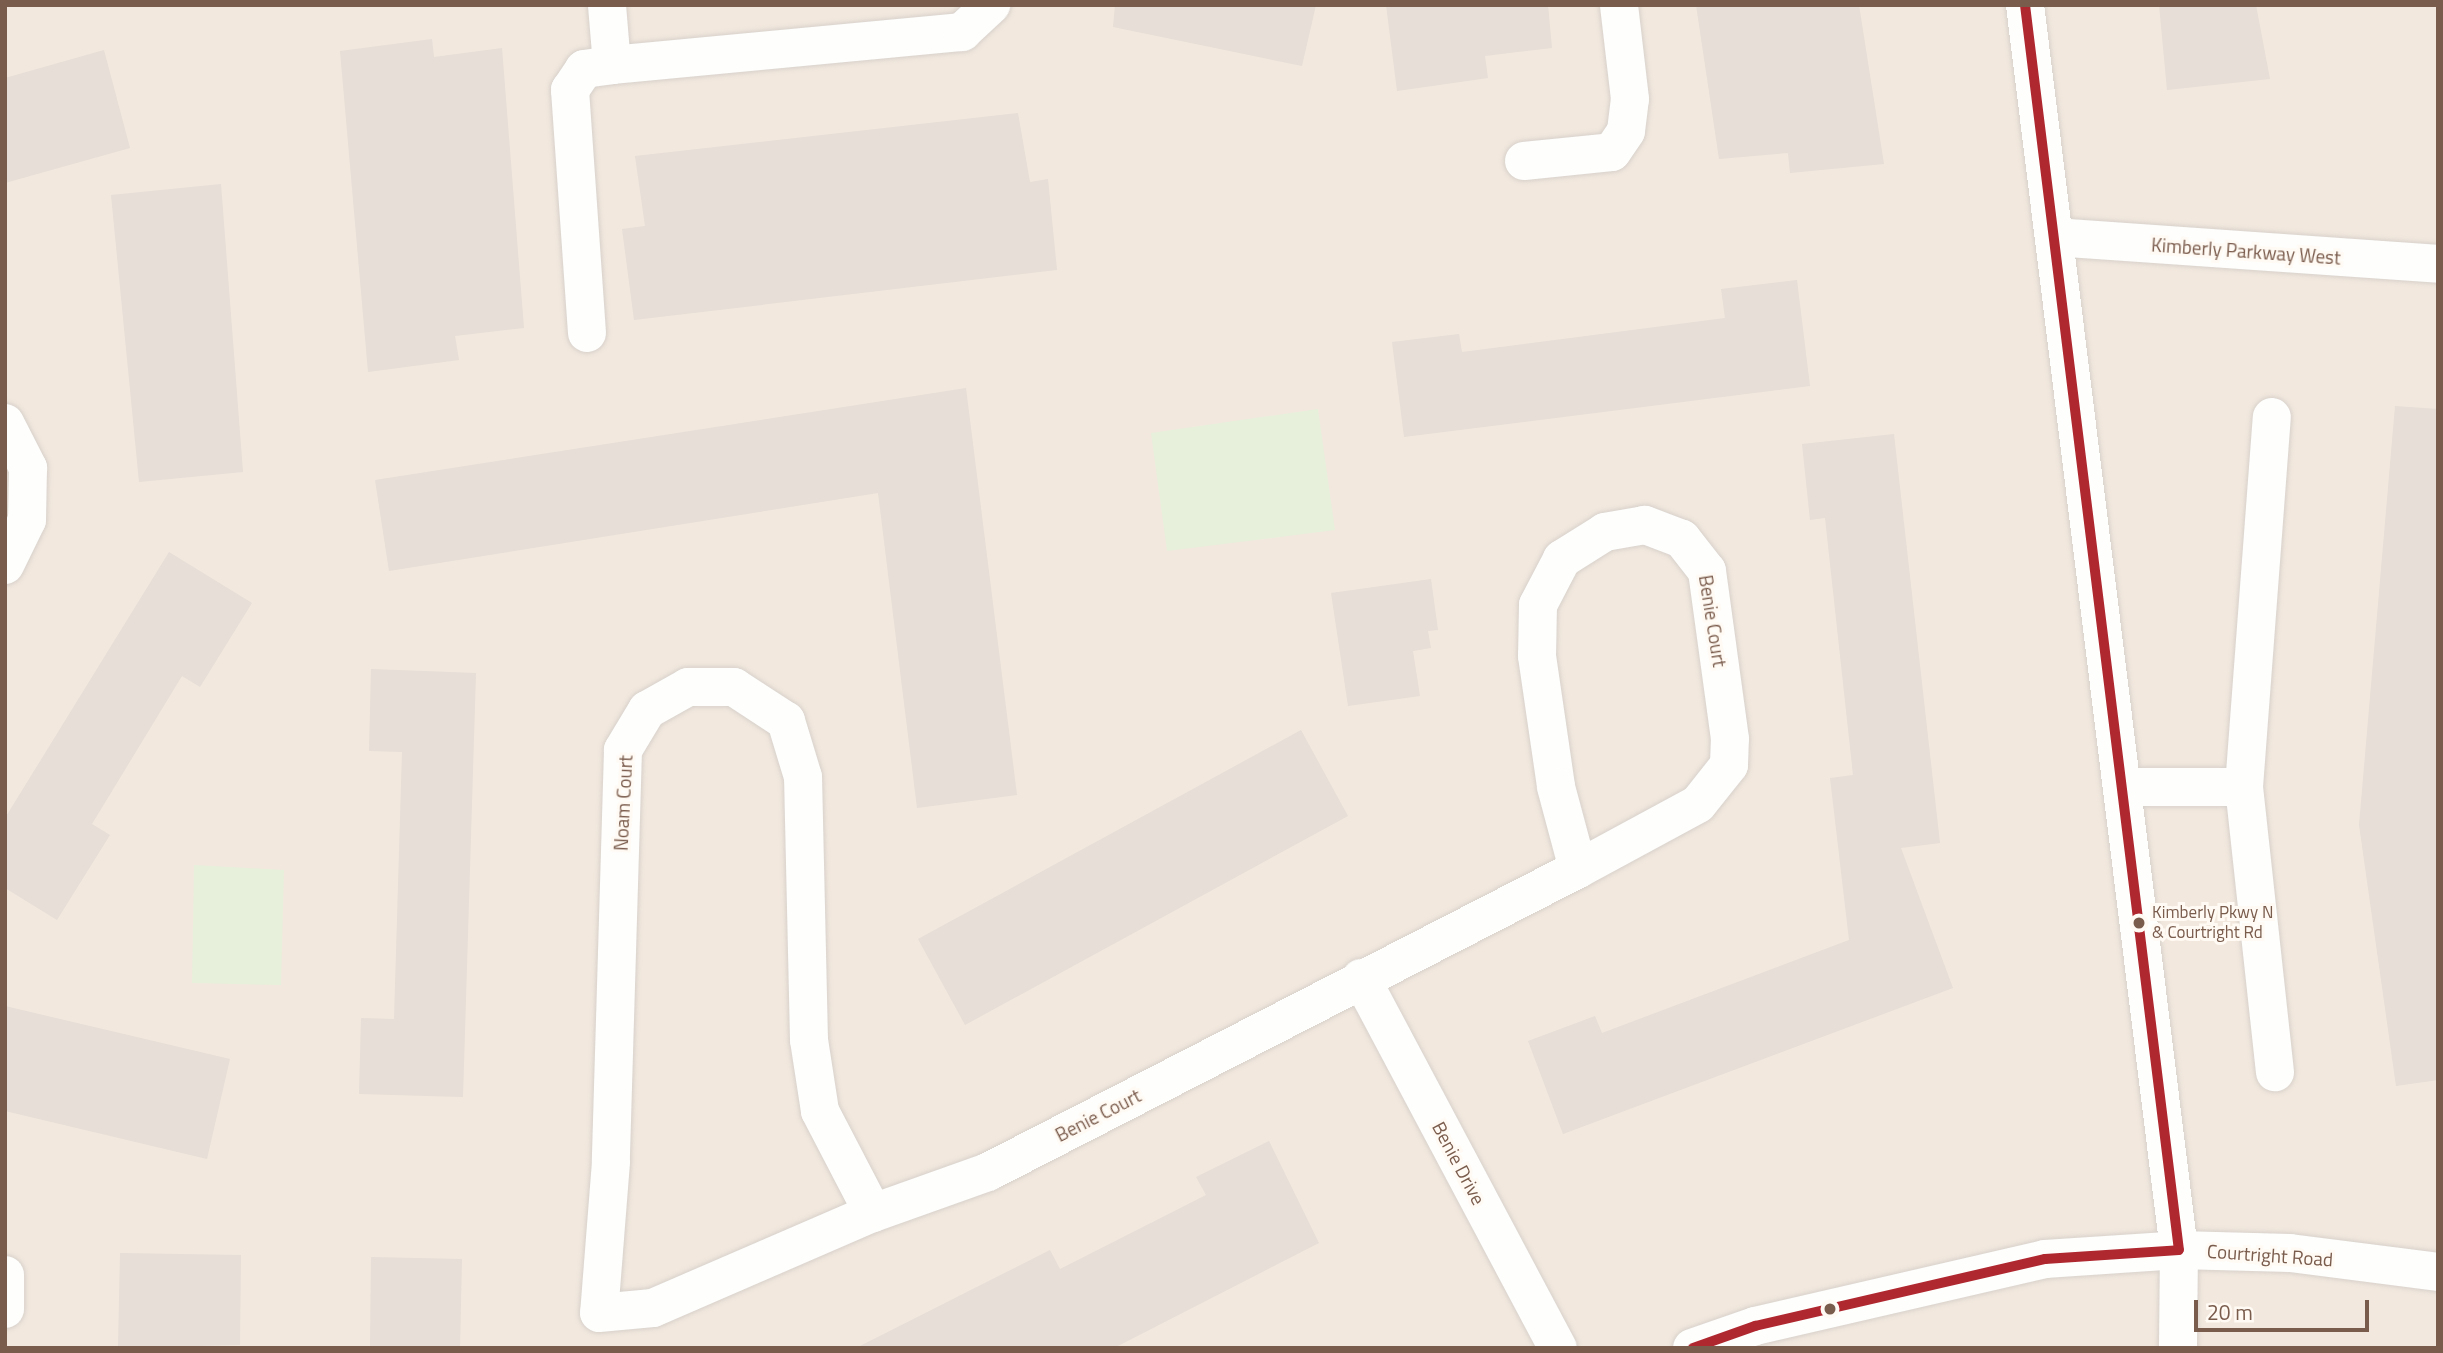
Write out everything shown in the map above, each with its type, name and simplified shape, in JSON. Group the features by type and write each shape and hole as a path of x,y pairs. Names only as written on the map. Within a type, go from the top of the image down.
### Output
{"street":[{"path":"607,5 611,65"},
{"path":"587,333 570,90 584,69 962,32 991,5"},
{"path":"1524,161 1612,152 1626,131 1630,99 1619,5"},
{"path":"2025,5 2179,1250 2178,1348"},
{"name":"Kimberly Parkway West","path":"2055,237 2438,264"},
{"path":"2272,417 2244,787 2275,1072"},
{"path":"5,423 28,468 27,520 5,565"},
{"name":"Benie Court","path":"599,1313 653,1308 873,1213 988,1172 1361,978 1578,869 1698,804 1729,765 1707,571 1682,539 1645,524 1605,532 1562,559 1538,605 1537,656 1556,787 1578,869"},
{"name":"Noam Court","path":"599,1313 611,1162 623,750 648,710 688,687 734,687 786,721 803,777 809,1040 820,1111 873,1213"},
{"path":"2122,787 2244,787"},
{"name":"Benie Drive","path":"1361,978 1558,1348"},
{"name":"Courtright Road","path":"1692,1348 1755,1326 2045,1259 2179,1250 2290,1253 2438,1272"},
{"path":"5,1275 5,1309"}],"shaded area":[{"path":"5,5 2438,5 2438,1348 5,1348"}],"green space":[{"path":"1318,409 1335,530 1167,551 1151,433"},
{"path":"194,865 284,870 281,985 192,983"}],"building":[{"path":"1115,5 1316,5 1302,66 1113,27"},
{"path":"1386,5 1548,5 1552,48 1485,56 1488,78 1397,91"},
{"path":"1696,5 1859,5 1884,164 1790,173 1788,153 1719,159"},
{"path":"2159,5 2256,5 2270,79 2167,90"},
{"path":"432,39 434,57 502,48 524,328 455,336 459,360 368,372 340,51"},
{"path":"104,50 130,148 5,183 5,78"},
{"path":"1018,113 1030,182 1048,179 1057,270 634,320 622,229 645,226 635,156"},
{"path":"221,184 243,472 139,482 111,195"},
{"path":"1797,280 1810,386 1404,437 1392,342 1459,334 1462,352 1725,318 1721,289"},
{"path":"966,388 1017,795 917,808 878,493 389,571 375,480"},
{"path":"2395,406 2438,409 2438,1080 2396,1086 2359,825"},
{"path":"1894,434 1940,843 1901,848 1953,988 1563,1134 1528,1041 1595,1016 1602,1033 1849,940 1830,778 1853,775 1825,518 1810,520 1802,444"},
{"path":"169,552 252,603 200,687 182,676 92,824 110,835 57,920 5,888 5,818"},
{"path":"1431,579 1438,630 1428,631 1431,648 1413,651 1420,696 1348,706 1331,593"},
{"path":"371,669 476,673 463,1097 359,1094 361,1018 394,1019 402,752 369,751"},
{"path":"1301,730 1348,816 965,1025 918,939"},
{"path":"5,1006 230,1059 207,1159 5,1111"},
{"path":"1269,1141 1319,1243 1114,1348 856,1348 1050,1250 1060,1269 1206,1195 1196,1177"},
{"path":"120,1253 241,1255 240,1345 118,1348"},
{"path":"371,1257 462,1259 460,1348 370,1348"}],"transit line":[{"path":"2025,5 2179,1250"},
{"path":"1693,1348 1755,1326 2045,1259 2179,1250"}],"place":[{"name":"Kimberly Pkwy N & Courtright Rd","path":"2139,923"}]}
